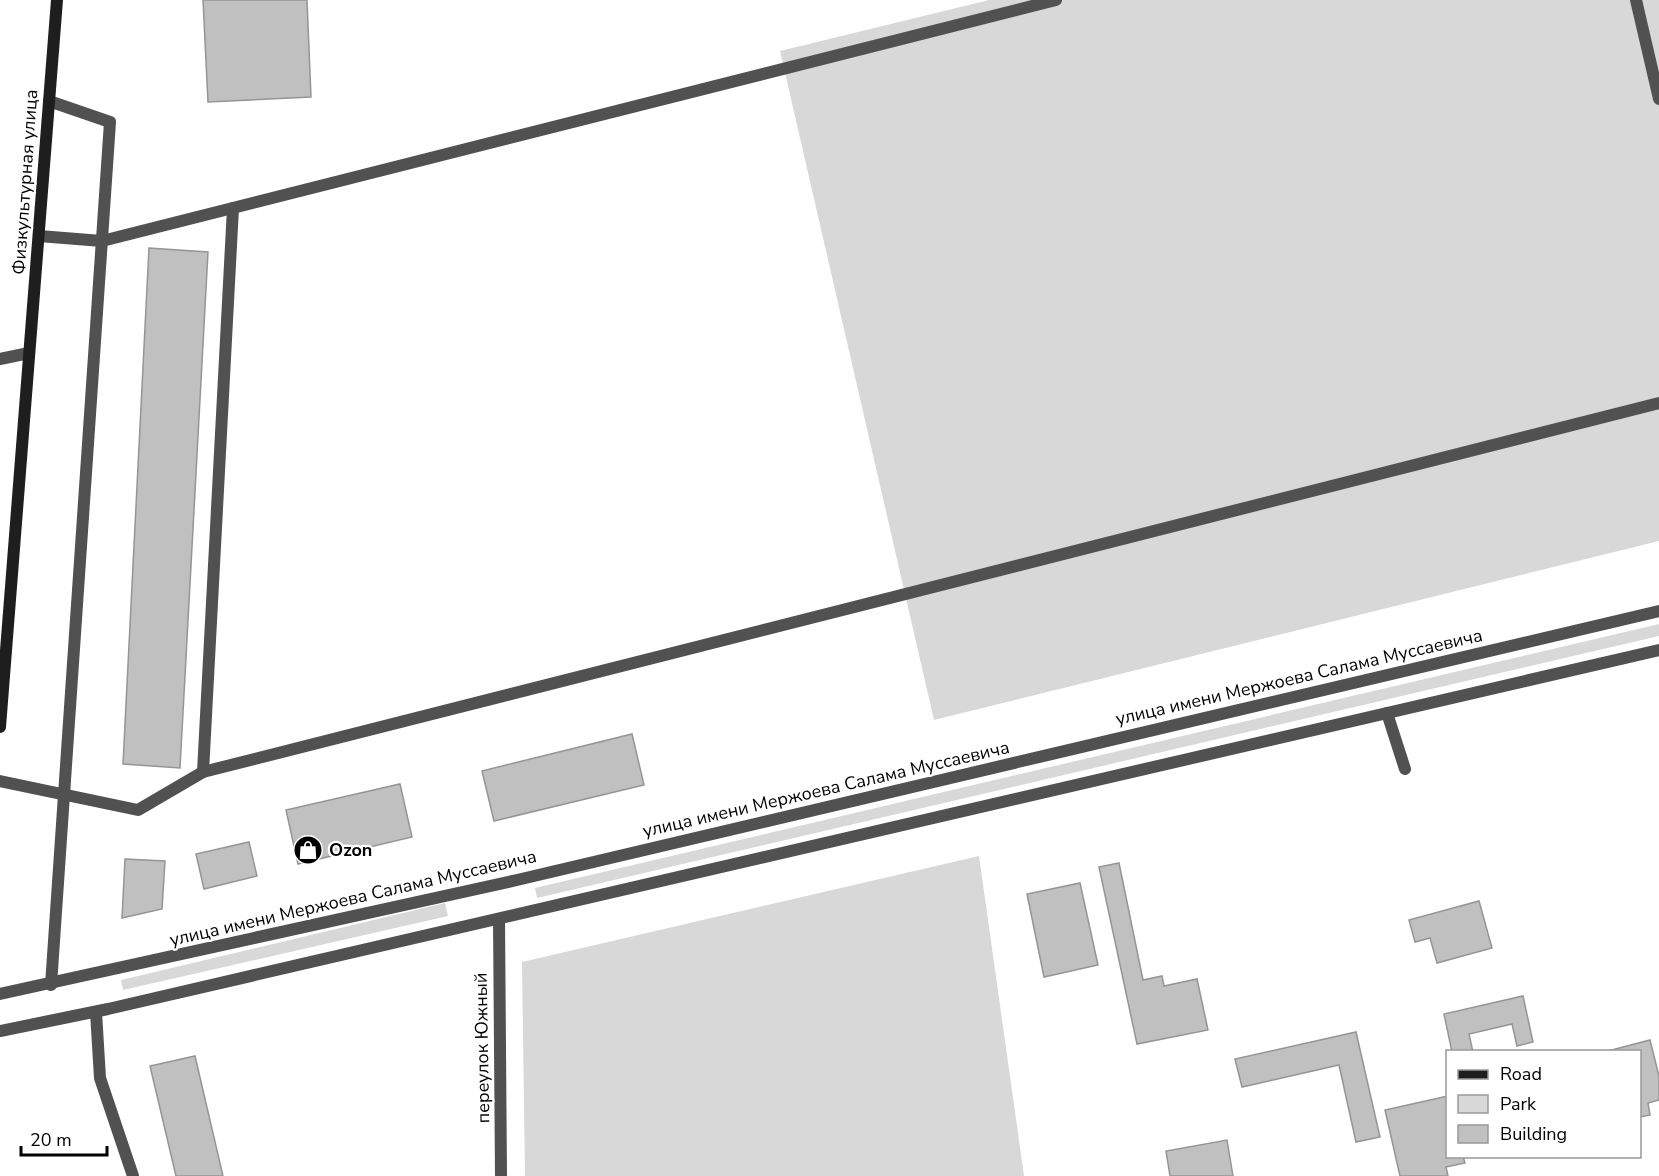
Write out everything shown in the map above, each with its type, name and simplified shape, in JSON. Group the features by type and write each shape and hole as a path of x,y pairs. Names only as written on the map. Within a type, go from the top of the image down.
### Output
{"main road":[{"name":"Физкультурная улица","path":"0,727 57,0"}],"street":[{"path":"39,236 102,241 663,97 1056,0"},
{"path":"1635,0 1659,99"},
{"path":"49,101 110,122 51,985"},
{"path":"203,772 233,208"},
{"path":"0,359 29,353"},
{"path":"0,781 138,810 203,772 1659,403"},
{"name":"улица имени Мержоева Салама Муссаевича","path":"0,994 51,985 552,872 1659,611"},
{"path":"0,1031 96,1012 1659,650"},
{"path":"1387,713 1405,769"},
{"name":"переулок Южный","path":"499,919 501,1176"},
{"path":"96,1012 100,1078 133,1176"}],"green space":[{"path":"989,0 1659,0 1659,541 934,720 780,51"},
{"path":"1659,624 1659,636 537,898 535,888"},
{"path":"979,856 1024,1176 525,1176 522,962"},
{"path":"445,903 448,916 123,990 121,980"}],"building":[{"path":"203,0 307,0 311,97 208,102"},
{"path":"149,248 208,252 180,768 123,764"},
{"path":"632,734 644,785 494,821 482,771"},
{"path":"400,784 412,837 298,864 286,810"},
{"path":"249,842 257,876 204,889 196,854"},
{"path":"125,859 165,861 162,909 122,918"},
{"path":"1119,863 1143,980 1162,976 1164,986 1197,979 1208,1030 1137,1044 1099,867"},
{"path":"1080,883 1098,965 1044,977 1027,894"},
{"path":"1479,901 1492,948 1437,963 1430,938 1415,942 1409,920"},
{"path":"1523,996 1533,1042 1517,1046 1512,1024 1469,1034 1473,1050 1452,1050 1444,1014"},
{"path":"1356,1032 1380,1137 1356,1142 1339,1065 1242,1087 1235,1059"},
{"path":"1650,1040 1659,1076 1659,1100 1648,1103 1650,1115 1641,1117 1641,1050 1612,1050"},
{"path":"195,1056 223,1176 176,1176 150,1066"},
{"path":"1446,1096 1446,1158 1464,1158 1465,1163 1446,1167 1448,1176 1400,1176 1385,1110"},
{"path":"1227,1140 1233,1176 1170,1176 1166,1151"}],"place":[{"name":"Ozon","path":"308,850"}]}
